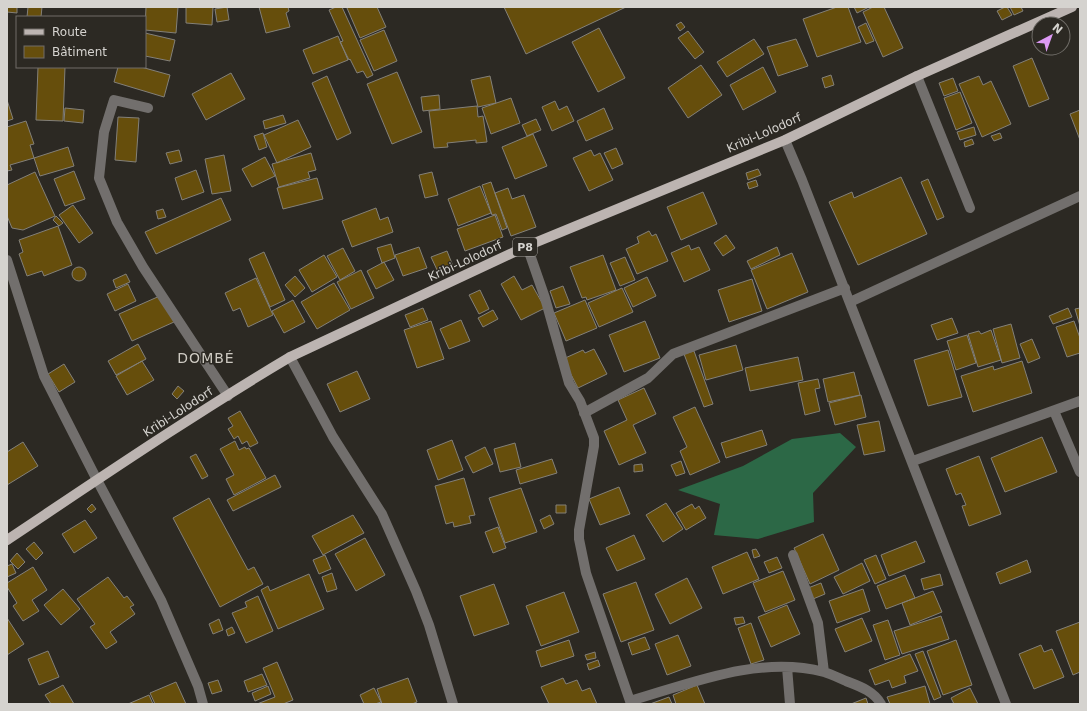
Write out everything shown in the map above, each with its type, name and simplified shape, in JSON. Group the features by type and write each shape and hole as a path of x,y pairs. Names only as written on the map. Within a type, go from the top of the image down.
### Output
{"main road":[{"name":"Kribi-Lolodorf","path":"7,540 97,480 290,357 527,246 785,140 917,76 1072,7"}],"street":[{"path":"917,76 970,208"},
{"path":"148,108 114,100 104,132 99,178 117,222 143,267 228,396"},
{"path":"785,140 913,460 1006,704"},
{"path":"850,302 1080,196"},
{"path":"527,246 545,298 569,383 580,401 594,438 594,446 579,530 579,539 586,573 630,702 746,669 787,667 824,672 865,688 879,700 881,704"},
{"path":"7,260 44,376 161,600 198,686 203,704"},
{"path":"584,413 648,378 673,354 845,288"},
{"path":"290,357 333,437 382,514 429,624 453,704"},
{"path":"913,460 1080,401"},
{"path":"1054,411 1080,472"},
{"path":"793,555 818,622 824,672"},
{"path":"787,667 790,704"}],"green space":[{"path":"840,433 856,447 813,493 814,522 758,539 714,535 720,504 678,490 743,466 792,439"}],"building":[{"path":"7,7 17,7 17,13 7,12"},
{"path":"28,7 42,7 41,16 27,16"},
{"path":"146,7 178,7 176,33 146,30"},
{"path":"186,7 213,7 212,25 186,23"},
{"path":"227,7 229,20 217,22 215,9"},
{"path":"259,7 288,7 289,11 286,13 290,27 266,33"},
{"path":"336,7 342,7 373,75 367,78 363,71 357,73 340,42 343,41 329,10"},
{"path":"377,7 386,27 360,38 347,8"},
{"path":"504,7 626,7 526,54"},
{"path":"837,7 848,7 861,42 817,57 803,19"},
{"path":"854,7 869,7 857,13"},
{"path":"873,7 884,7 903,48 883,57 863,12"},
{"path":"1007,7 1012,15 1002,20 997,11"},
{"path":"1010,7 1021,7 1023,11 1014,15"},
{"path":"681,22 685,27 680,31 676,25"},
{"path":"866,23 874,41 866,44 858,27"},
{"path":"599,28 625,78 598,92 572,42"},
{"path":"384,30 397,61 374,71 360,40"},
{"path":"688,31 704,52 695,59 678,38"},
{"path":"146,33 175,40 170,61 146,56"},
{"path":"338,36 348,60 313,74 303,50"},
{"path":"754,39 764,54 727,77 717,62"},
{"path":"796,39 808,66 778,76 767,47"},
{"path":"1032,58 1049,99 1029,107 1013,66"},
{"path":"701,65 722,95 688,118 668,88"},
{"path":"763,67 776,92 743,110 730,85"},
{"path":"38,68 65,68 63,121 36,120"},
{"path":"118,68 145,68 170,75 164,97 114,82"},
{"path":"397,72 422,132 392,144 367,84"},
{"path":"231,73 245,99 206,120 192,94"},
{"path":"831,75 834,85 825,88 822,78"},
{"path":"327,76 351,133 337,140 312,83"},
{"path":"490,76 496,103 478,107 471,80"},
{"path":"979,76 983,85 991,81 1011,124 982,137 959,84"},
{"path":"953,78 958,91 944,96 939,83"},
{"path":"960,92 972,123 956,130 944,98"},
{"path":"439,95 440,109 423,111 421,97"},
{"path":"511,98 520,123 491,134 482,108"},
{"path":"7,100 13,119 7,121"},
{"path":"555,101 559,110 567,106 574,121 552,131 542,107"},
{"path":"477,106 478,117 483,116 487,142 476,143 476,140 447,143 448,147 434,148 429,111"},
{"path":"65,108 84,110 83,123 64,121"},
{"path":"604,108 613,129 586,141 577,121"},
{"path":"1080,110 1080,140 1070,114"},
{"path":"283,115 286,123 265,129 263,121"},
{"path":"118,117 139,118 136,162 115,160"},
{"path":"536,119 541,130 527,136 522,125"},
{"path":"298,120 311,147 277,163 264,135"},
{"path":"26,121 34,144 30,145 34,158 10,165 12,170 7,171 7,127"},
{"path":"974,127 976,135 960,140 957,132"},
{"path":"263,133 267,147 259,150 254,136"},
{"path":"1000,133 1002,138 994,141 991,136"},
{"path":"533,134 547,166 515,179 502,147"},
{"path":"972,139 974,144 965,147 964,142"},
{"path":"68,147 74,166 40,176 34,158"},
{"path":"616,148 623,164 612,169 604,153"},
{"path":"179,150 182,161 170,164 166,153"},
{"path":"591,150 594,156 600,153 613,180 589,191 573,158"},
{"path":"311,153 316,170 308,172 310,178 279,187 272,164"},
{"path":"224,155 231,191 212,194 205,159"},
{"path":"265,157 275,176 252,187 242,169"},
{"path":"758,169 761,175 748,180 746,173"},
{"path":"196,170 204,192 182,200 175,178"},
{"path":"74,171 85,199 65,206 54,179"},
{"path":"35,172 55,216 23,230 12,228 7,216 7,185"},
{"path":"432,172 438,195 425,198 419,175"},
{"path":"901,177 927,234 858,265 829,202 852,192 854,198"},
{"path":"317,178 323,199 283,209 277,188"},
{"path":"928,179 944,217 937,220 921,182"},
{"path":"756,180 758,186 749,189 747,183"},
{"path":"491,182 507,228 502,230 496,214 492,215 482,185"},
{"path":"480,186 491,213 458,226 448,199"},
{"path":"508,188 512,199 524,195 536,227 511,236 495,193"},
{"path":"703,192 717,224 681,240 667,207"},
{"path":"221,198 231,220 156,254 145,232"},
{"path":"73,205 93,233 79,243 59,215"},
{"path":"376,208 380,220 388,217 393,232 352,247 342,221"},
{"path":"163,209 166,217 158,219 156,211"},
{"path":"495,215 503,237 465,251 457,229"},
{"path":"56,216 63,223 59,226 53,220"},
{"path":"58,226 72,265 44,276 42,271 27,276 19,254 23,252 19,240"},
{"path":"649,231 652,236 656,234 668,261 637,274 626,249 639,243 637,237"},
{"path":"726,235 735,248 723,256 714,243"},
{"path":"391,244 395,258 382,263 377,248"},
{"path":"689,245 691,250 699,247 710,270 684,282 671,253"},
{"path":"419,247 427,268 403,276 395,255"},
{"path":"777,247 780,255 751,269 747,261"},
{"path":"343,248 355,271 340,280 327,256"},
{"path":"447,251 453,266 438,272 431,257"},
{"path":"264,252 285,300 270,307 249,259"},
{"path":"792,253 808,292 767,309 751,270"},
{"path":"324,255 337,277 312,292 299,270"},
{"path":"603,255 616,290 587,300 586,297 582,298 570,267"},
{"path":"625,257 635,280 620,286 610,263"},
{"path":"384,262 394,280 376,289 367,271"},
{"path":"76,267 82,267 86,271 86,277 82,281 76,281 72,277 72,271"},
{"path":"361,270 374,298 351,309 337,282"},
{"path":"126,274 130,282 116,288 113,280"},
{"path":"295,276 305,288 295,297 285,285"},
{"path":"514,276 522,290 532,285 545,308 521,320 501,284"},
{"path":"647,277 656,296 633,307 624,288"},
{"path":"256,278 273,315 248,327 240,308 233,311 225,293"},
{"path":"752,279 762,311 729,322 718,290"},
{"path":"334,283 350,310 317,329 301,302"},
{"path":"128,284 136,301 115,311 107,294"},
{"path":"563,286 570,304 556,308 550,291"},
{"path":"622,288 633,312 599,327 588,303"},
{"path":"480,290 489,309 479,314 469,295"},
{"path":"162,295 174,322 132,341 119,314"},
{"path":"293,300 305,322 284,333 272,311"},
{"path":"585,300 597,328 566,341 554,313"},
{"path":"423,308 428,320 410,327 405,315"},
{"path":"1068,308 1072,317 1053,324 1049,316"},
{"path":"1080,308 1080,326 1075,309"},
{"path":"493,310 498,319 483,327 478,318"},
{"path":"952,318 958,333 937,340 931,325"},
{"path":"461,320 470,341 449,349 440,329"},
{"path":"431,321 444,359 417,368 404,330"},
{"path":"645,321 660,358 624,372 609,335"},
{"path":"1074,321 1080,338 1080,353 1067,357 1056,327"},
{"path":"1011,324 1020,358 1002,363 993,329"},
{"path":"991,330 1001,360 978,367 968,334 979,331 981,334"},
{"path":"967,335 976,363 956,370 947,341"},
{"path":"1032,339 1040,358 1028,363 1020,344"},
{"path":"138,344 146,359 116,375 108,361"},
{"path":"736,345 743,370 706,380 699,355"},
{"path":"594,349 607,374 578,388 563,359 583,350 585,353"},
{"path":"948,350 962,397 928,406 914,360"},
{"path":"694,351 713,404 704,407 684,354"},
{"path":"798,357 803,380 750,391 745,368"},
{"path":"142,361 154,380 127,395 116,376"},
{"path":"1022,361 1032,393 973,412 961,376 993,366 994,370"},
{"path":"64,364 75,382 59,392 48,374"},
{"path":"357,371 370,399 340,412 327,384"},
{"path":"854,372 860,395 828,402 823,379"},
{"path":"818,379 820,388 815,389 820,411 805,415 798,383"},
{"path":"178,386 184,391 177,399 172,394"},
{"path":"644,388 656,414 633,425 646,453 619,465 604,431 627,420 618,400"},
{"path":"861,395 866,417 835,425 829,403"},
{"path":"695,407 720,462 690,475 680,451 687,447 673,417"},
{"path":"240,411 258,443 250,447 247,441 242,444 238,436 234,439 228,429 233,426 228,418"},
{"path":"879,421 885,451 864,455 857,425"},
{"path":"762,430 767,445 726,458 721,443"},
{"path":"1042,437 1057,472 1005,492 991,458"},
{"path":"452,440 463,470 438,480 427,450"},
{"path":"235,441 239,450 245,447 246,449 249,448 266,478 234,495 226,479 234,475 220,449"},
{"path":"23,442 38,466 7,485 7,452"},
{"path":"515,443 521,467 500,472 494,449"},
{"path":"485,447 493,464 473,473 465,457"},
{"path":"196,454 208,476 202,479 190,457"},
{"path":"979,456 1001,514 969,526 962,506 966,505 961,493 956,495 946,469"},
{"path":"552,459 557,473 520,484 516,470"},
{"path":"681,461 685,473 676,476 671,465"},
{"path":"642,464 643,471 634,472 634,465"},
{"path":"275,475 281,487 233,511 227,500"},
{"path":"464,478 475,515 469,516 471,523 454,527 453,522 446,524 435,486"},
{"path":"619,487 630,514 600,525 589,499"},
{"path":"521,488 537,532 505,543 489,498"},
{"path":"209,498 248,570 254,567 263,584 220,607 173,518"},
{"path":"666,503 683,529 663,542 646,515"},
{"path":"92,504 96,509 91,513 87,509"},
{"path":"692,504 695,509 699,506 706,518 686,530 676,513"},
{"path":"556,505 566,505 566,513 556,513"},
{"path":"353,515 364,533 323,555 312,536"},
{"path":"550,515 554,524 544,529 540,520"},
{"path":"85,520 97,538 74,553 62,534"},
{"path":"498,527 506,548 493,553 485,532"},
{"path":"823,534 839,570 810,584 794,548"},
{"path":"634,535 645,559 617,571 606,548"},
{"path":"365,538 385,575 356,591 335,554"},
{"path":"916,541 925,562 889,576 881,555"},
{"path":"34,542 43,553 36,560 26,549"},
{"path":"756,549 760,556 754,558 752,550"},
{"path":"747,552 759,579 723,594 712,567"},
{"path":"17,553 25,562 18,569 10,561"},
{"path":"325,555 331,569 319,574 313,560"},
{"path":"876,555 886,579 875,584 864,560"},
{"path":"777,557 782,568 769,573 764,562"},
{"path":"1027,560 1031,572 1000,584 996,573"},
{"path":"862,563 870,581 843,594 834,577"},
{"path":"12,564 16,573 7,577 7,566"},
{"path":"33,567 47,590 32,600 39,611 23,621 13,606 17,603 7,587 7,583"},
{"path":"783,571 795,600 765,612 753,583"},
{"path":"332,573 337,589 327,592 322,577"},
{"path":"309,574 324,609 278,629 261,590 268,586 270,591"},
{"path":"940,574 943,585 924,590 921,579"},
{"path":"905,575 915,598 886,609 877,586"},
{"path":"108,577 124,598 127,596 134,605 130,607 135,614 110,632 117,642 106,649 90,627 95,624 77,599"},
{"path":"687,578 702,608 670,624 655,594"},
{"path":"636,582 654,630 621,642 603,594"},
{"path":"821,583 825,594 813,599 808,588"},
{"path":"494,584 509,624 474,636 460,596"},
{"path":"63,589 80,609 61,625 44,605"},
{"path":"863,589 870,611 837,623 829,601"},
{"path":"933,591 942,612 910,625 902,603"},
{"path":"564,592 579,632 541,646 526,606"},
{"path":"258,596 273,631 246,643 232,613 247,607 245,602"},
{"path":"787,605 800,634 771,647 758,617"},
{"path":"941,616 949,639 902,654 894,631"},
{"path":"743,617 745,623 736,625 734,618"},
{"path":"7,618 24,644 7,655"},
{"path":"862,618 872,641 845,652 835,629"},
{"path":"219,619 223,630 213,634 209,624"},
{"path":"888,620 900,655 885,660 873,625"},
{"path":"1080,622 1080,672 1073,675 1056,631"},
{"path":"751,623 764,660 751,664 738,628"},
{"path":"232,627 235,633 228,636 226,630"},
{"path":"678,635 691,666 667,675 655,644"},
{"path":"645,637 650,649 632,655 628,643"},
{"path":"569,640 574,656 541,667 536,651"},
{"path":"956,640 972,685 943,695 927,651"},
{"path":"1041,645 1044,652 1052,649 1064,677 1034,689 1019,654"},
{"path":"48,651 59,677 39,685 28,659"},
{"path":"923,651 941,697 934,700 915,654"},
{"path":"595,652 596,658 587,660 585,655"},
{"path":"910,654 918,671 904,676 906,683 892,688 889,680 875,685 869,670"},
{"path":"598,660 600,666 589,670 587,664"},
{"path":"277,662 293,700 283,704 257,704 275,697 263,668"},
{"path":"262,674 267,685 248,692 244,681"},
{"path":"408,678 417,702 412,704 382,704 377,689"},
{"path":"563,678 566,684 577,680 582,691 590,688 597,704 549,704 541,687"},
{"path":"218,680 222,691 212,694 208,683"},
{"path":"176,682 186,704 155,704 150,693"},
{"path":"63,685 74,704 51,704 45,695"},
{"path":"697,685 705,704 676,704 673,695"},
{"path":"268,686 271,694 255,701 252,693"},
{"path":"925,686 930,704 890,704 887,697"},
{"path":"374,688 381,702 375,704 364,704 360,695"},
{"path":"970,688 978,704 954,704 951,698"},
{"path":"149,695 153,704 128,704"},
{"path":"669,697 672,704 650,704"},
{"path":"866,698 868,704 851,704"}],"district":[{"name":"DOMBÉ","path":"206,358"}]}
